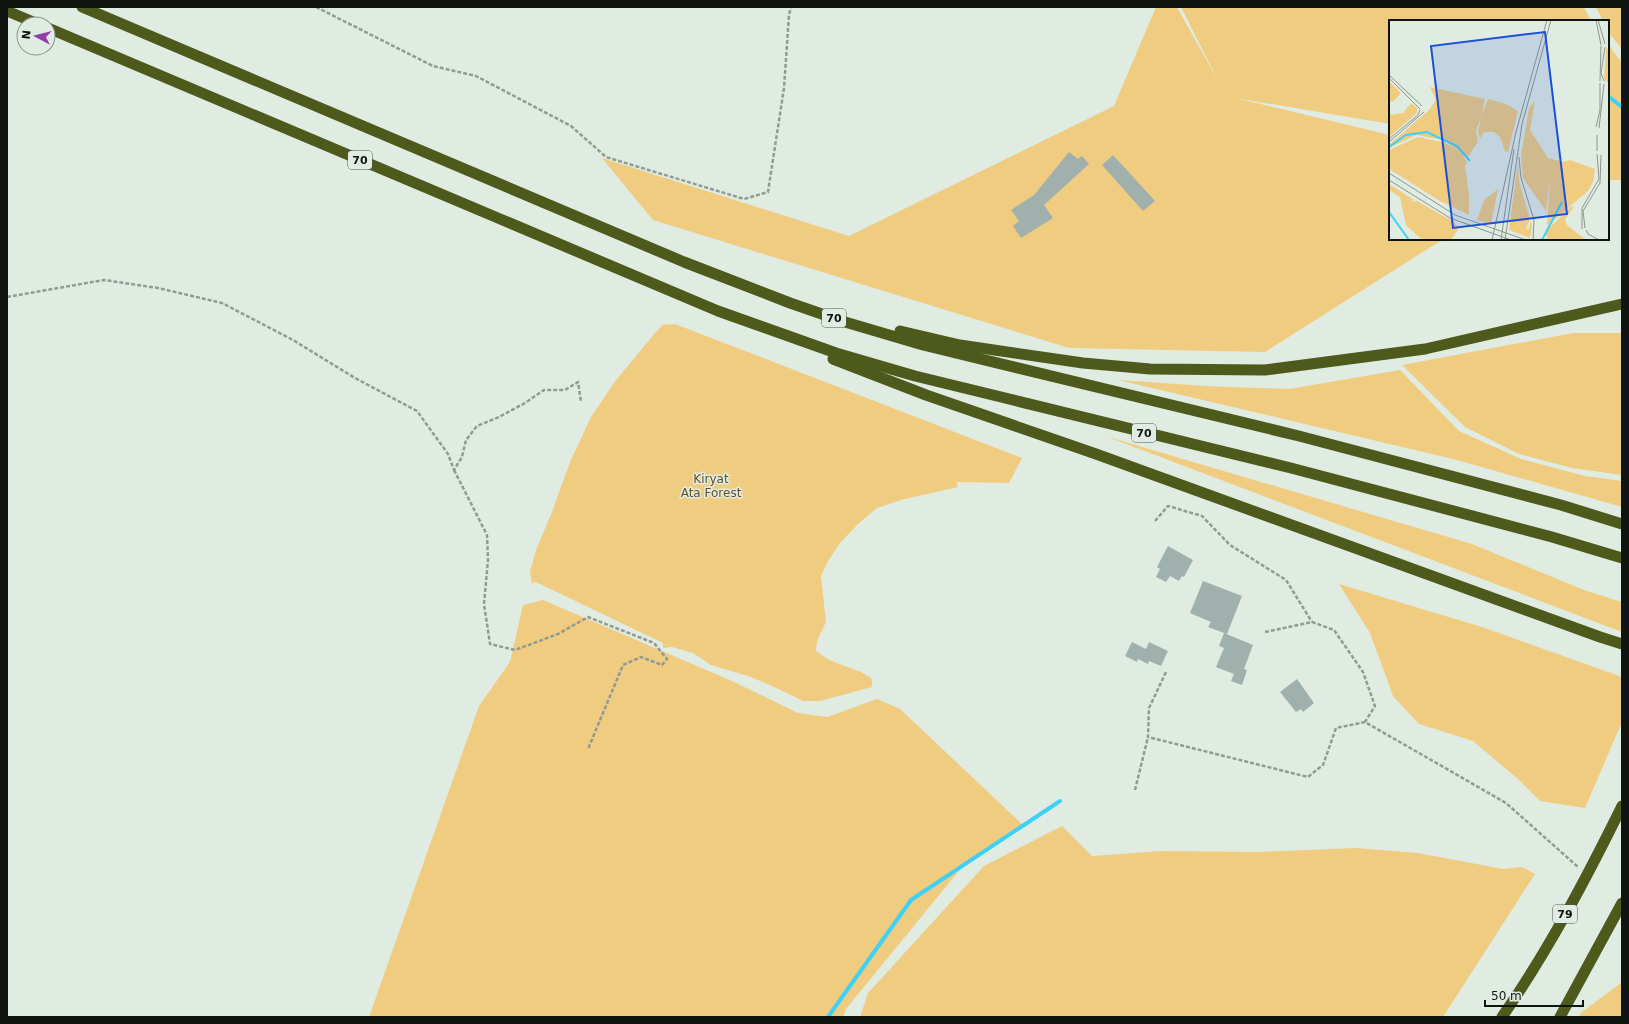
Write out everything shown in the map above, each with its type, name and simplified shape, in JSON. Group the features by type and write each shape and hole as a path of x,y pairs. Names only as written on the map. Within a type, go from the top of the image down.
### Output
{"highway":[{"name":"70","path":"82,7 684,262 790,303 846,322 923,345 1299,436 1553,503 1622,524"},
{"path":"7,11 19,16"},
{"name":"70","path":"56,31 672,292 779,334 836,353 915,376 1291,468 1552,536 1622,558"},
{"path":"672,292 850,366 926,395 1096,454 1622,644"},
{"path":"790,303 960,345 1083,363 1150,369 1265,370 1425,349 1622,304"},
{"path":"1600,637 1622,647"},
{"name":"79","path":"1502,1017 1519,993 1588,876 1622,806"},
{"path":"1560,1017 1622,904"}],"path":[{"path":"316,7 434,66 476,76 571,126 606,157 744,199 768,192 784,88 789,15 792,7"},
{"path":"7,297 104,280 158,288 222,303 293,340 356,378 417,411 448,454 454,470 487,535 488,560 484,604 490,644 515,650 558,634 588,618 654,643 667,659 662,665 641,657 623,665 588,748"},
{"path":"454,470 462,457 466,440 477,426 506,414 526,403 544,390 565,390 578,382 581,402"},
{"path":"1155,521 1168,506 1202,516 1230,545 1286,580 1312,622"},
{"path":"1265,632 1312,622 1334,630 1363,672 1375,706 1365,722"},
{"path":"1135,790 1148,737 1149,708 1166,672"},
{"path":"1148,737 1308,777 1324,765 1336,728 1365,722 1506,803 1588,876"}],"green space":[{"path":"1156,7 1177,7 1218,81 1181,7 1584,7 1590,20 1389,20 1389,124 1235,98 1389,135 1389,240 1444,240 1437,243 1265,352 1069,348 653,220 602,158 849,236 1114,106"},
{"path":"1596,7 1622,7 1622,49 1609,33 1609,20 1602,20"},
{"path":"1609,45 1622,63 1622,180 1609,180"},
{"name":"Kiryat Ata Forest","path":"675,324 1022,458 1009,483 956,482 958,487 901,500 877,508 858,524 840,543 828,561 821,576 826,622 817,641 816,651 829,660 861,672 871,678 872,687 820,701 803,701 748,676 711,665 693,653 672,647 663,648 663,643 538,583 535,582 532,584 530,572 536,550 552,512 570,462 591,417 616,380 662,325"},
{"path":"1573,333 1622,333 1622,475 1572,468 1519,454 1465,427 1402,365"},
{"path":"1400,370 1459,431 1521,459 1585,476 1622,481 1622,507 1457,460 1118,380 1206,386 1289,389"},
{"path":"1105,436 1472,544 1584,590 1622,602 1622,632"},
{"path":"1339,584 1482,627 1622,677 1622,722 1585,808 1540,801 1518,779 1473,741 1419,724 1393,696 1370,633"},
{"path":"543,600 732,681 798,713 827,717 877,699 900,709 1024,826 962,867 846,1009 843,1017 369,1017 479,706 510,662 523,605"},
{"path":"1062,826 1092,856 1161,851 1258,852 1356,848 1418,853 1503,869 1522,867 1535,874 1443,1017 860,1017 868,993 984,866"},
{"path":"1622,982 1622,1017 1578,1017 1582,1012"}],"building":[{"path":"1069,152 1078,159 1082,156 1089,164 1044,205 1053,218 1021,238 1013,226 1019,221 1011,210 1034,195"},
{"path":"1113,155 1155,201 1143,211 1102,165"},
{"path":"1168,546 1193,560 1184,577 1182,576 1179,581 1170,576 1166,582 1156,577 1160,569 1157,567"},
{"path":"1203,581 1242,596 1227,634 1208,627 1211,622 1190,613"},
{"path":"1224,633 1253,645 1244,669 1247,670 1242,685 1231,681 1234,674 1216,667 1224,648 1219,646"},
{"path":"1132,642 1146,649 1149,642 1168,651 1161,666 1149,661 1148,664 1138,659 1137,662 1125,656"},
{"path":"1297,679 1314,703 1303,712 1301,709 1296,712 1280,692"}],"waterway":[{"path":"1609,97 1622,107"},
{"path":"828,1017 911,900 1060,801"}]}
